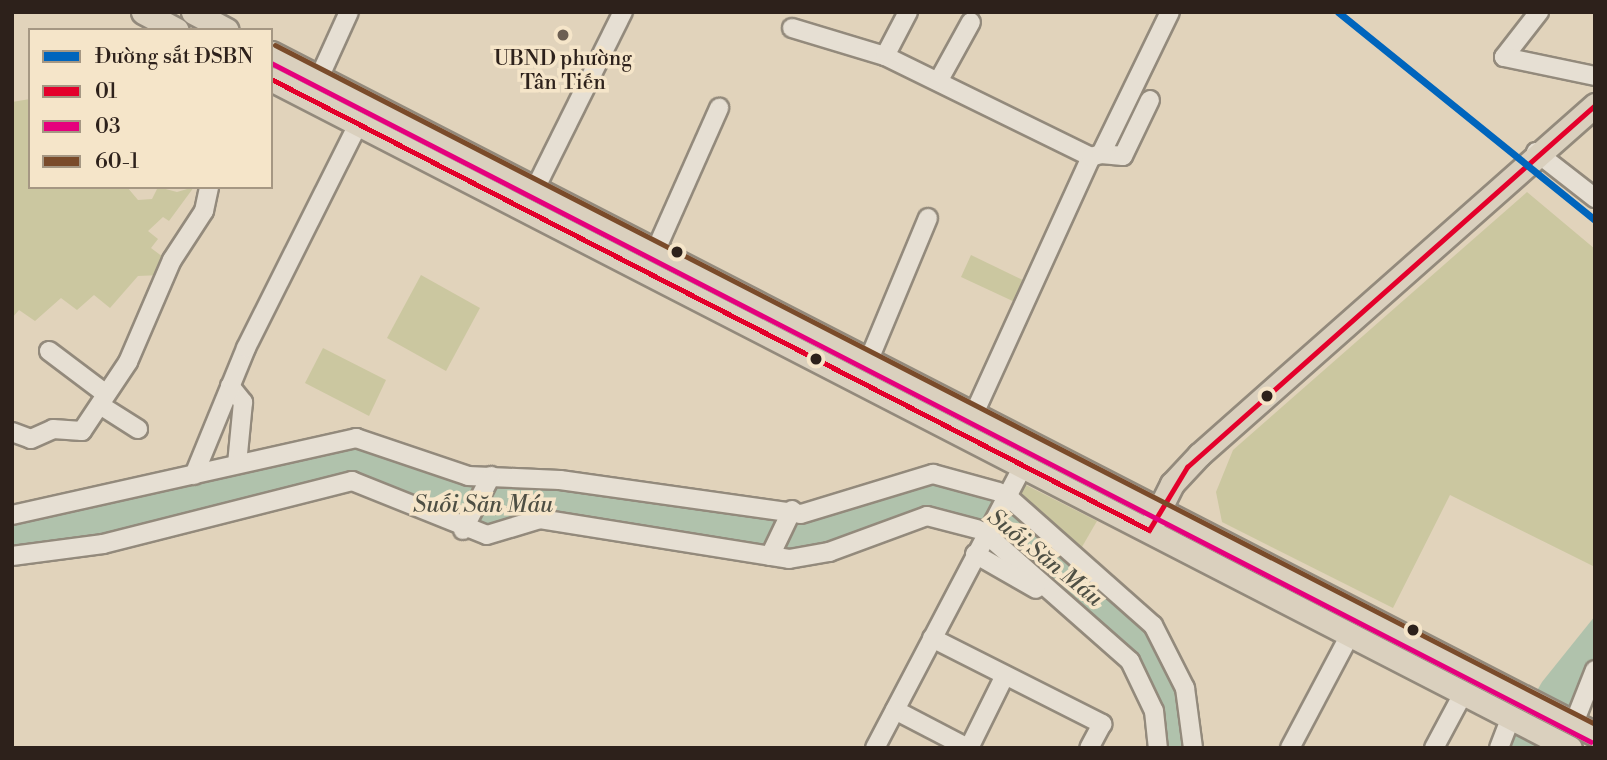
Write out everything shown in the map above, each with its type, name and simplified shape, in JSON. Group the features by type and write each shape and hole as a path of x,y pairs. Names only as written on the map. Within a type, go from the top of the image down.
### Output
{"main road":[{"path":"143,12 173,28"},
{"path":"193,12 223,28"},
{"path":"273,54 530,200 1023,467 1153,520 1521,695 1595,734"},
{"path":"273,80 358,124 655,252 973,416 1351,633 1565,747"},
{"path":"1153,520 1186,467 1536,152 1595,105"}],"street":[{"path":"319,78 349,12"},
{"path":"530,200 622,12"},
{"path":"885,56 908,12"},
{"path":"973,416 1096,155 1170,12"},
{"path":"1539,12 1504,57 1595,76"},
{"path":"939,80 971,22"},
{"path":"792,29 885,56 1096,155 1123,156 1150,100"},
{"path":"655,252 719,108"},
{"path":"194,475 230,386 358,124"},
{"path":"1536,152 1595,198"},
{"path":"12,432 31,439 53,429 78,434 128,362 173,260 198,225 208,189"},
{"path":"868,362 928,218"},
{"path":"49,351 138,429"},
{"path":"230,386 243,402 237,464"},
{"path":"12,515 356,438 455,474 809,512 933,474 1003,494 1153,625 1185,688 1193,748"},
{"path":"875,748 975,554 981,532 1003,494 1023,467"},
{"path":"463,530 491,476"},
{"path":"12,556 103,544 345,481 440,513 463,530 486,535 540,519 799,559 829,552 927,516 981,532 1130,661 1154,711 1158,748"},
{"path":"770,556 793,510"},
{"path":"975,554 1027,582 1049,603"},
{"path":"1290,748 1351,633"},
{"path":"932,638 1102,724 1089,748"},
{"path":"1574,723 1595,670"},
{"path":"895,710 969,748 1004,675"},
{"path":"1434,748 1464,692"},
{"path":"1499,748 1511,717"}],"shaded area":[{"path":"28,99 28,189 129,189 138,200 152,199 157,189 177,192 193,189 169,221 163,217 148,231 158,239 151,248 167,260 161,275 138,276 110,308 94,295 77,310 61,298 35,321 19,310 12,318 12,102"},
{"path":"1527,192 1595,249 1595,567 1450,495 1393,608 1222,522 1216,492 1233,450"},
{"path":"971,255 1029,283 1019,304 961,277"},
{"path":"421,275 480,308 446,371 387,338"},
{"path":"323,348 386,380 369,416 305,383"},
{"path":"1020,482 1097,521 1079,552 1012,495"}],"water":[{"name":"Suối Săn Máu","path":"355,442 454,479 772,511 934,478 995,496 1149,628 1181,690 1188,748 1162,748 1115,637 939,511 798,555 542,514 487,529 361,477 100,541 12,552 12,520"},
{"path":"1595,616 1595,661 1559,741 1554,748 1504,748 1542,682"}],"rail line":[{"name":"ĐSBN","path":"1338,12 1595,220"}],"transit line":[{"name":"60-1","path":"275,45 1595,724"},
{"name":"03","path":"273,64 1591,742"},
{"name":"01","path":"273,80 1149,530 1187,467 1595,105"}],"place":[{"name":"UBND phường Tân Tiến","path":"563,35"}]}
